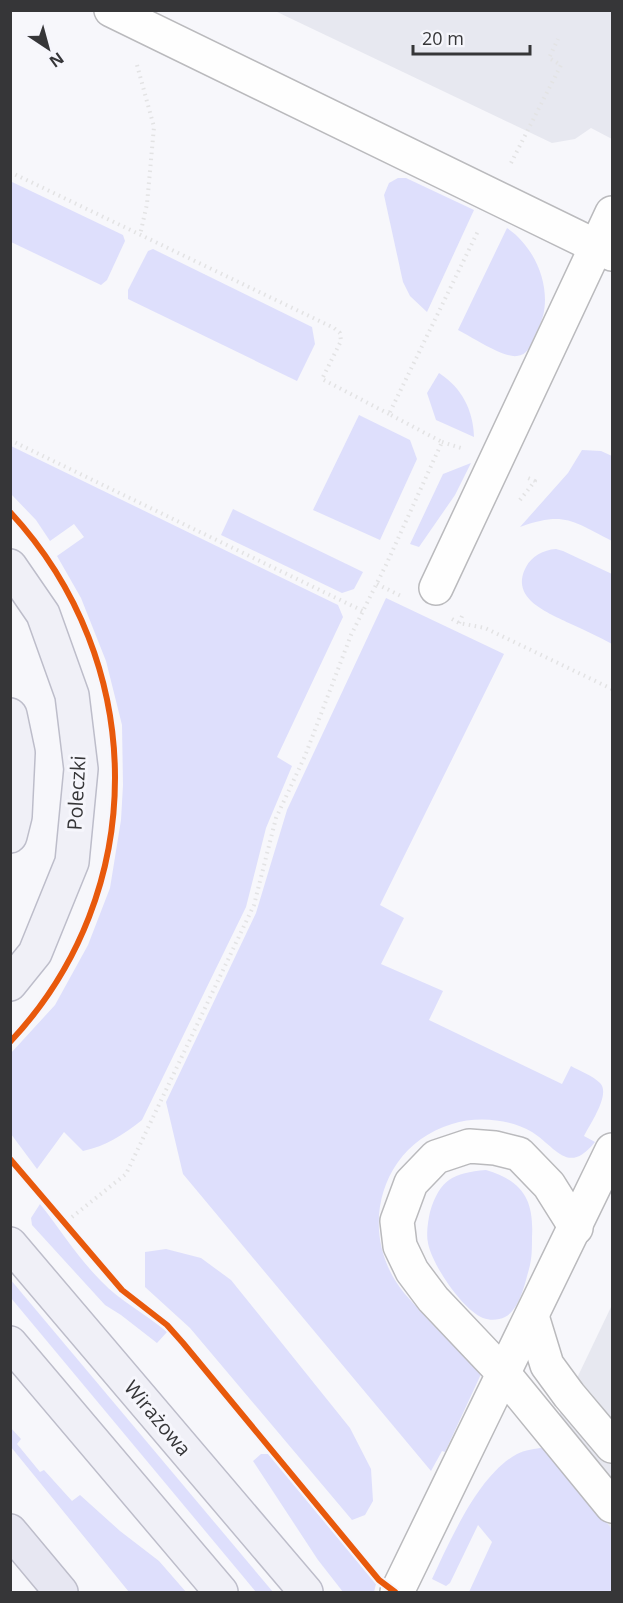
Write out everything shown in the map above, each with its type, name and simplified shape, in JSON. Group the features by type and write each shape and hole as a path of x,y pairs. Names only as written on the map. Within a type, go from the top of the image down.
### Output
{"highway":[{"path":"10,1531 61,1593"}],"main road":[{"name":"Poleczki","path":"10,566 43,614 72,695 81,770 72,862 35,953 10,984"},
{"path":"10,716 18,753 15,816 10,836"},
{"name":"Wirażowa","path":"10,1244 306,1593"},
{"path":"10,1343 221,1593"}],"lane":[{"path":"111,10 605,250"},
{"path":"422,593 605,250 612,213"},
{"path":"576,1228 549,1185 519,1154 495,1148 468,1146 436,1157 411,1183 397,1221 400,1246 412,1271 434,1299 504,1374 612,1506"},
{"path":"397,1593 612,1150"},
{"path":"532,1316 547,1365 612,1446"}],"path":[{"path":"140,235 147,204 154,127 134,52 144,26"},
{"path":"389,414 561,65 549,58 558,39"},
{"path":"10,172 334,328 340,333 341,341 322,379 442,442 351,635 305,756 276,818 254,905 126,1174 72,1217"},
{"path":"10,440 363,610"},
{"path":"377,584 422,593"},
{"path":"449,618 459,623 485,628 612,689"}],"shaded area":[{"path":"275,11 612,11 612,139 591,128 575,139 552,143"},
{"path":"398,178 406,178 474,210 427,312 410,296 403,282 384,195 389,183"},
{"path":"10,181 123,235 125,241 107,280 101,285 11,242"},
{"path":"507,228 517,236 532,255 545,291 545,304 540,324 528,349 517,356 504,354 458,330"},
{"path":"153,249 312,327 315,344 297,381 128,299 128,290 148,251"},
{"path":"439,373 465,400 474,437 436,420 427,393"},
{"path":"359,415 410,440 417,459 380,540 313,510"},
{"path":"11,446 338,605 343,617 277,757 292,766 266,828 246,907 142,1120 114,1139 83,1151 64,1132 37,1169 11,1134 11,1053 55,1005 88,945 110,888 121,820 122,725 106,661 81,598 57,556 84,537 74,524 50,541 36,520 11,494"},
{"path":"582,450 601,451 612,456 612,541 587,528 558,519 535,522 520,527 568,473"},
{"path":"471,463 455,495 419,547 410,544 443,474"},
{"path":"233,509 363,572 354,589 342,593 221,535"},
{"path":"556,549 612,574 612,644 543,610 527,596 522,578 526,567 538,554"},
{"path":"386,598 504,654 380,905 404,918 381,964 443,991 429,1020 562,1084 571,1066 594,1078 603,1088 598,1109 584,1136 595,1142 586,1152 577,1157 570,1158 562,1155 532,1132 514,1124 493,1120 472,1120 452,1124 427,1135 407,1152 392,1172 382,1196 379,1221 381,1246 390,1271 414,1304 482,1372 445,1452 442,1451 431,1471 183,1174 166,1102 256,913 287,810"},
{"path":"486,1170 509,1180 524,1194 531,1212 532,1224 531,1261 521,1295 510,1313 495,1320 483,1318 458,1297 435,1263 427,1236 430,1212 443,1185 456,1176"},
{"path":"40,1204 101,1281 116,1295 167,1332 157,1343 105,1305 32,1225 31,1218"},
{"path":"166,1249 201,1258 231,1280 350,1428 371,1469 373,1501 365,1515 352,1520 190,1328 145,1287 145,1252"},
{"path":"10,1279 273,1592 256,1592 11,1298"},
{"path":"612,1305 612,1529 544,1447"},
{"path":"10,1427 21,1439 17,1444 40,1472 44,1470 72,1501 80,1495 120,1531 159,1561 186,1592 129,1592 11,1447"},
{"path":"544,1447 612,1529 612,1592 469,1592 492,1542 478,1525 450,1583 446,1586 432,1579 467,1510 490,1477 517,1454"},
{"path":"261,1454 268,1454 376,1584 374,1592 343,1592 318,1560 253,1461"}],"cycle path":[{"path":"10,512 56,572 88,637 108,706 115,777 109,848 89,917 56,982 10,1042"},
{"path":"10,1159 122,1290 167,1325 379,1580 395,1592"}]}
